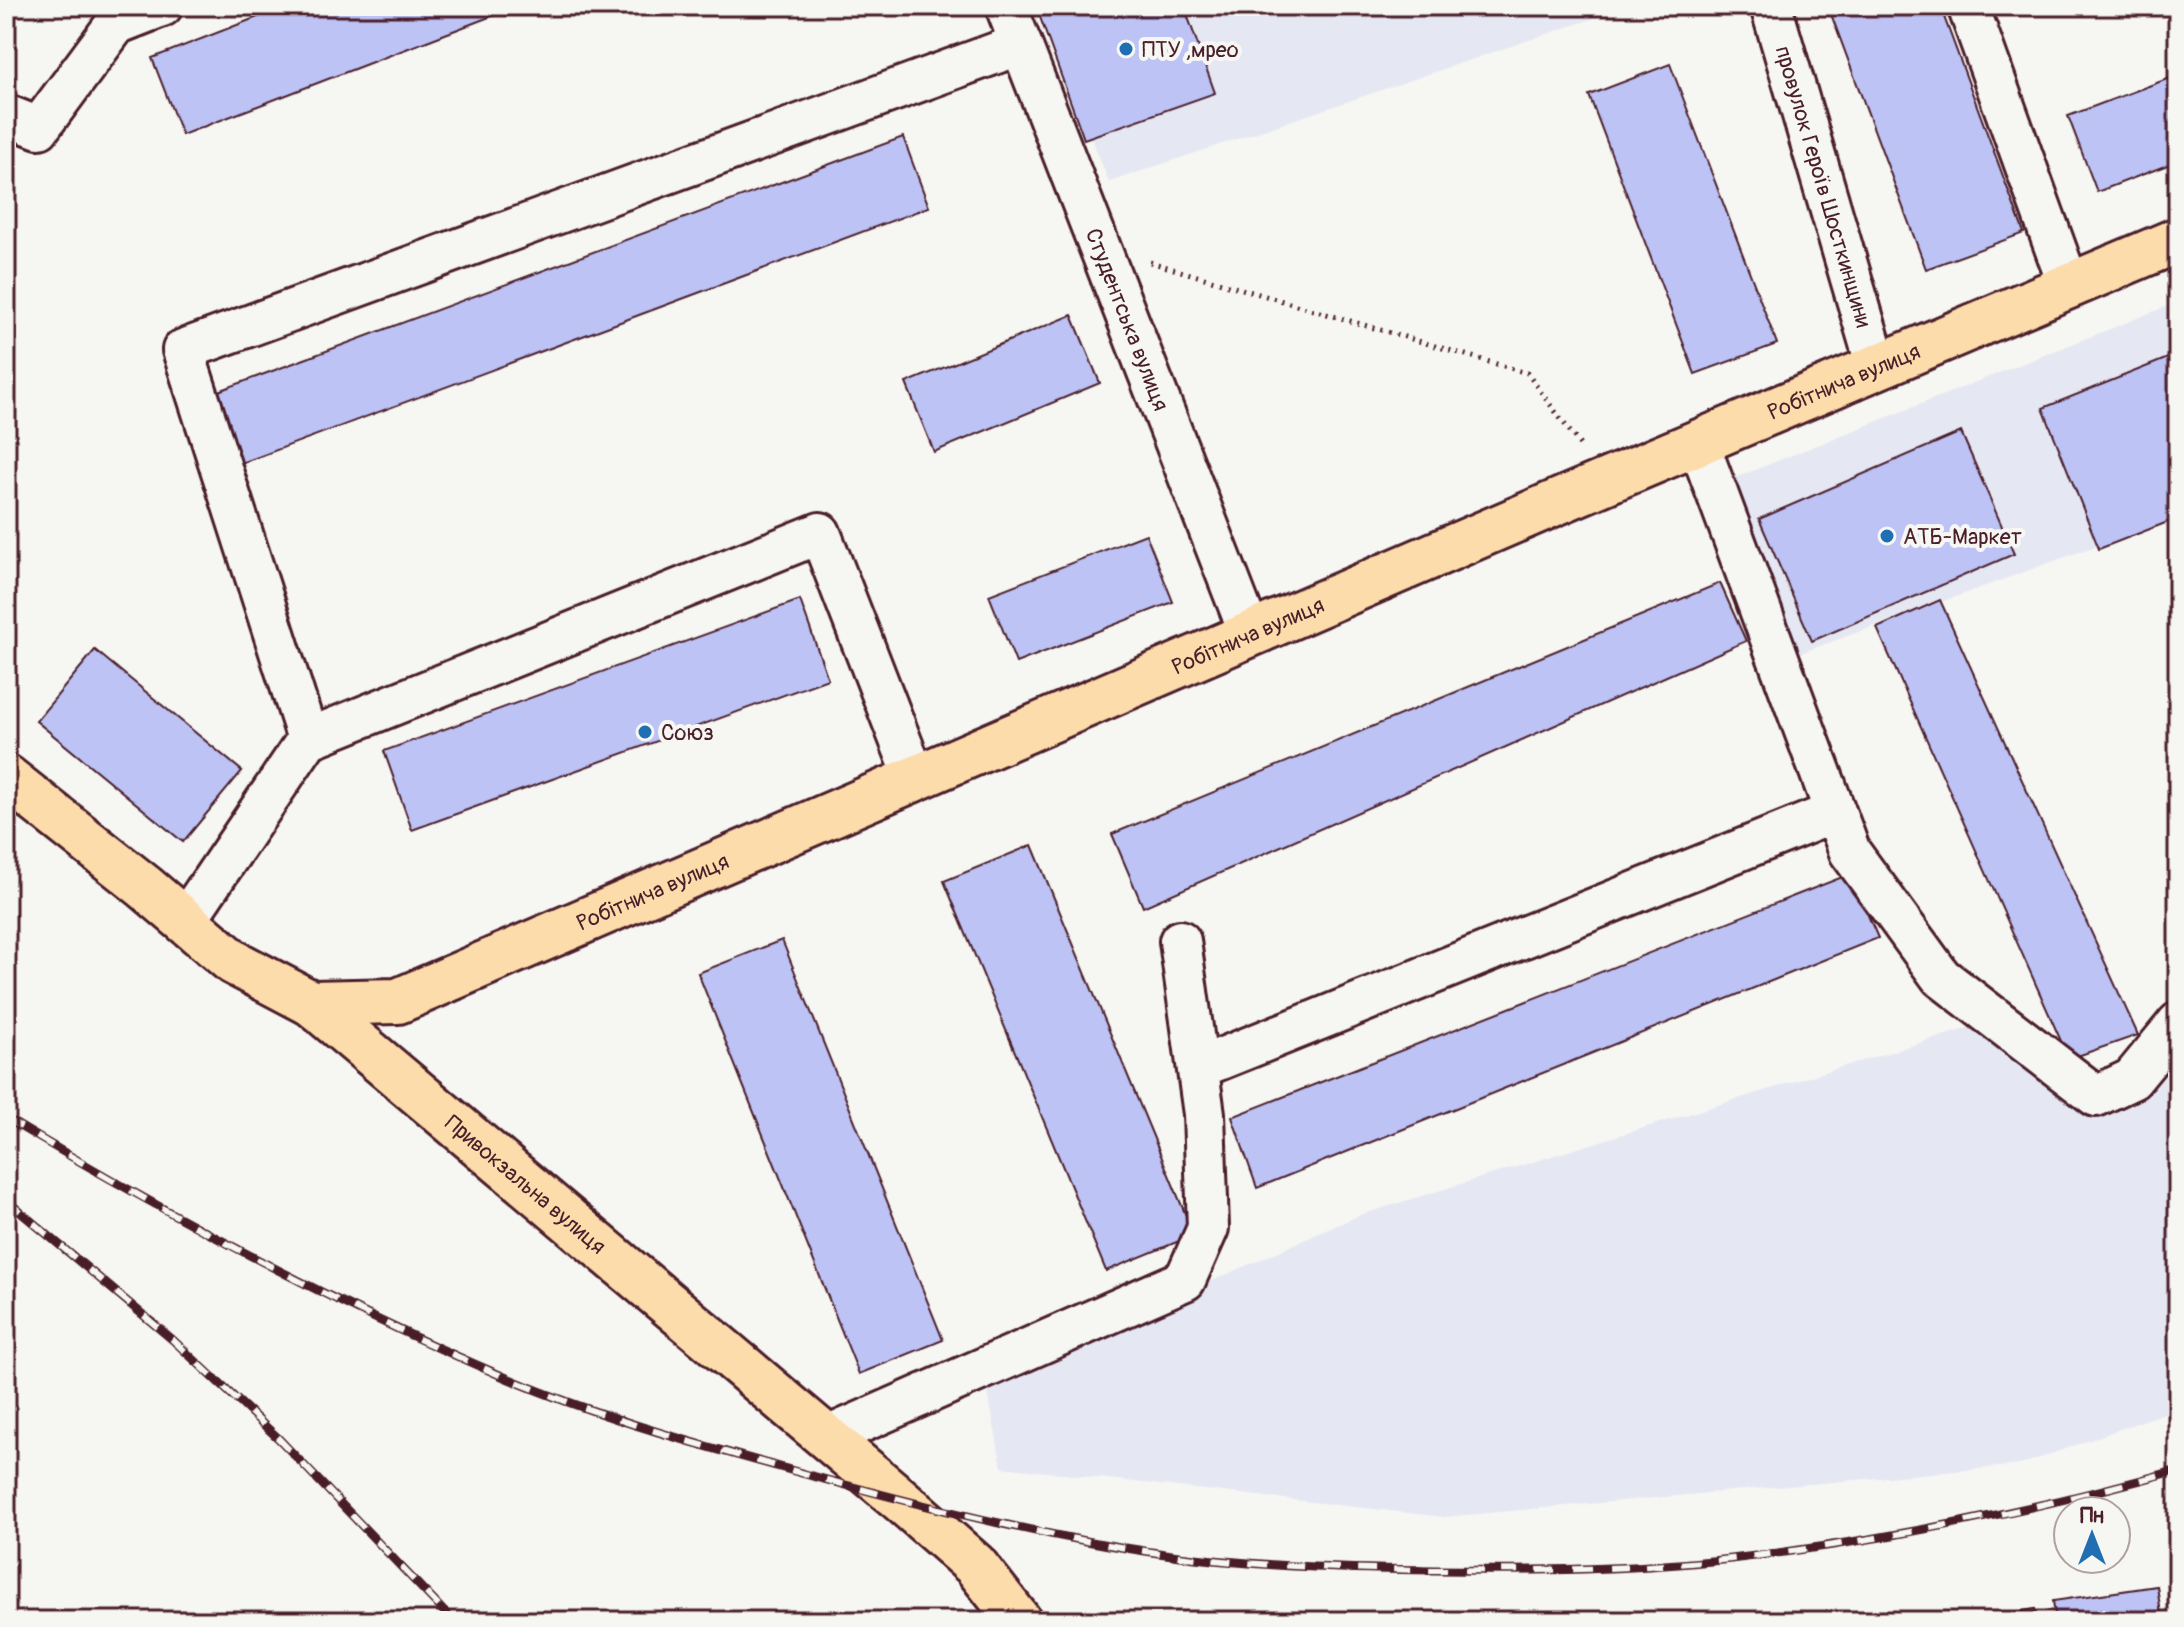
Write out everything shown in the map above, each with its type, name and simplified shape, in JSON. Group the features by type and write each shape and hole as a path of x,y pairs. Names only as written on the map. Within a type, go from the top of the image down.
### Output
{"main road":[{"name":"Робітнича вулиця","path":"311,1003 398,1001 1607,480 2178,240"},
{"name":"Привокзальна вулиця","path":"6,777 233,962 311,1003 975,1565 1019,1621"}],"street":[{"path":"6,115 39,128 116,24 162,6"},
{"name":"Студентська вулиця","path":"1006,6 1250,634"},
{"name":"провулок Героїв Шосткинщини","path":"1771,6 1877,367"},
{"path":"1968,6 2069,286"},
{"path":"308,739 183,350 1021,44"},
{"path":"1698,442 1850,852 1941,977 2096,1096 2132,1079 2178,1023"},
{"path":"185,921 308,739 820,533 915,778"},
{"path":"1198,1068 1835,812"},
{"path":"827,1437 1185,1280 1208,1228 1204,1114 1180,941"}],"path":[{"path":"1100,247 1527,373 1607,480"}],"shaded area":[{"path":"1039,6 1630,6 1109,182"},
{"path":"2178,302 2178,516 1784,659 1717,485"},
{"path":"1972,1027 2088,1112 2178,1070 2178,1408 2020,1465 1444,1517 1002,1467 986,1382 1360,1215"}],"building":[{"path":"286,6 518,6 182,135 152,58"},
{"name":"ПТУ ,мрео","path":"1036,6 1184,6 1215,93 1084,139"},
{"path":"1828,6 1940,6 2024,233 1926,269"},
{"path":"1670,64 1777,344 1695,374 1589,95"},
{"path":"2178,75 2178,161 2097,192 2068,116"},
{"path":"903,137 929,207 239,464 213,393"},
{"path":"1072,315 1100,383 934,452 906,383"},
{"path":"2178,354 2178,518 2099,549 2043,408"},
{"name":"АТБ-Маркет","path":"1961,432 2014,554 1812,641 1759,519"},
{"path":"1146,534 1173,602 1016,663 989,595"},
{"path":"1720,583 1746,641 1143,907 1112,834"},
{"path":"800,600 828,679 412,830 384,751"},
{"path":"1940,600 2138,1035 2069,1059 1877,628"},
{"path":"95,650 242,771 183,842 36,721"},
{"path":"1032,845 1194,1235 1106,1271 944,881"},
{"path":"1850,874 1878,938 1257,1188 1232,1117"},
{"path":"782,940 943,1340 859,1374 698,973"},
{"path":"2157,1586 2162,1621 2056,1621 2053,1601"},
{"path":"2035,1609 2037,1621 1965,1621"}],"railway":[{"path":"6,1118 188,1222 312,1287 438,1348 579,1406 657,1432 863,1490 1004,1524 1147,1551 1255,1564 1375,1569 1546,1570 1694,1563 1788,1552 1956,1523 2067,1499 2178,1470"},
{"path":"6,1200 173,1340 279,1439 453,1621"}],"place":[{"name":"ПТУ ,мрео","path":"1126,49"},
{"name":"АТБ-Маркет","path":"1887,536"},
{"name":"Союз","path":"645,732"}]}
